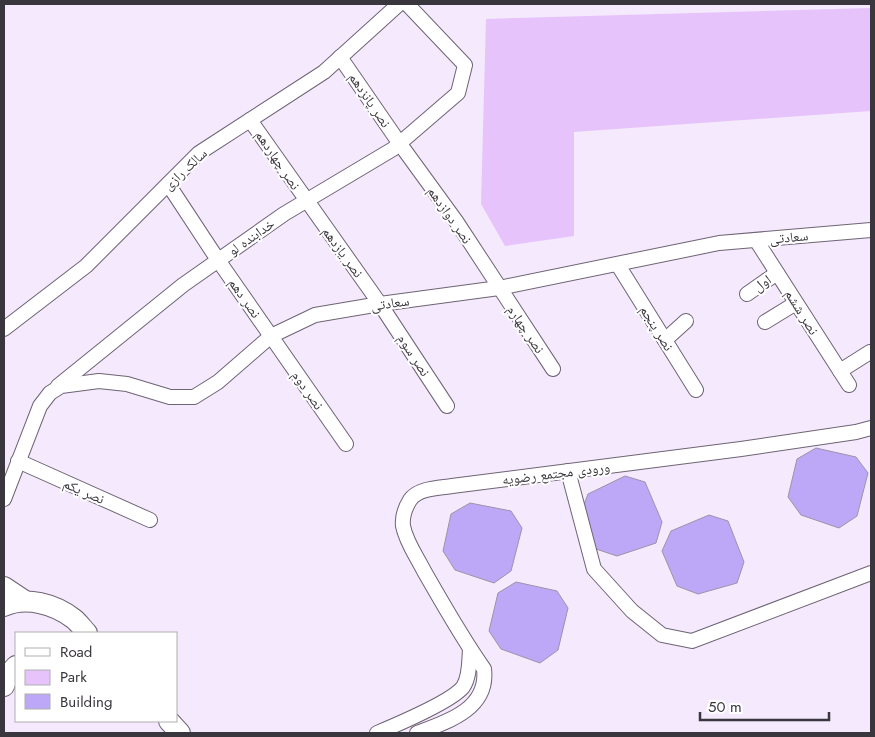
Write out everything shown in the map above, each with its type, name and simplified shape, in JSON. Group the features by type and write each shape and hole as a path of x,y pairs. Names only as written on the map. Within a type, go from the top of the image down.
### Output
{"main road":[{"path":"4,587 25,601"},
{"path":"4,606 25,601 50,605 74,619 86,632"},
{"path":"4,686 8,675 15,667"},
{"path":"169,722 180,733"}],"street":[{"name":"سالک رازی","path":"4,329 86,266 199,153 324,72 399,4"},
{"name":"خدابنده لو","path":"50,393 183,285 284,214 400,144 458,93 465,65 407,4"},
{"name":"نصر پانزدهم","path":"340,57 400,144"},
{"name":"نصر چهاردهم","path":"250,120 306,201"},
{"name":"نصر دوازدهم","path":"400,144 456,221 499,288"},
{"name":"نصر دهم","path":"168,184 271,336"},
{"name":"نصر یازدهم","path":"306,201 380,304"},
{"name":"سعادتی","path":"50,393 67,385 99,381 127,384 170,397 194,397 218,382 271,336 315,315 499,288 719,243 871,230"},
{"name":"نصر ششم","path":"756,240 849,384"},
{"name":"نصر پنجم","path":"618,265 696,390"},
{"name":"اول","path":"747,294 777,273"},
{"name":"نصر چهارم","path":"499,288 553,369"},
{"path":"765,322 796,303"},
{"name":"نصر سوم","path":"380,304 447,406"},
{"path":"665,340 686,320"},
{"name":"نصر دوم","path":"271,336 346,444"},
{"path":"840,372 870,352"},
{"path":"4,499 40,406 50,393"},
{"name":"ورودی مجتمع رضویه","path":"417,733 440,724 470,708 477,701 484,684 484,669 432,585 406,534 403,518 410,499 416,494 425,490 741,449 856,432 871,428"},
{"name":"نصر یکم","path":"18,461 150,520"},
{"path":"568,471 594,569 632,611 662,635 692,641 871,573"},
{"path":"377,733 435,706 458,691 463,686 468,674 470,649"}],"green space":[{"path":"871,8 871,111 574,132 574,236 505,246 481,204 486,19"}],"building":[{"path":"816,448 856,457 868,473 857,516 839,528 801,515 788,497 797,459"},
{"path":"625,476 645,482 662,522 656,543 617,556 596,549 580,515 588,494"},
{"path":"470,503 511,511 522,528 511,571 494,583 455,570 443,551 451,514"},
{"path":"709,515 728,521 744,562 737,583 698,594 677,586 662,551 671,531"},
{"path":"516,582 557,591 568,608 558,650 540,663 501,649 489,631 498,593"}]}
